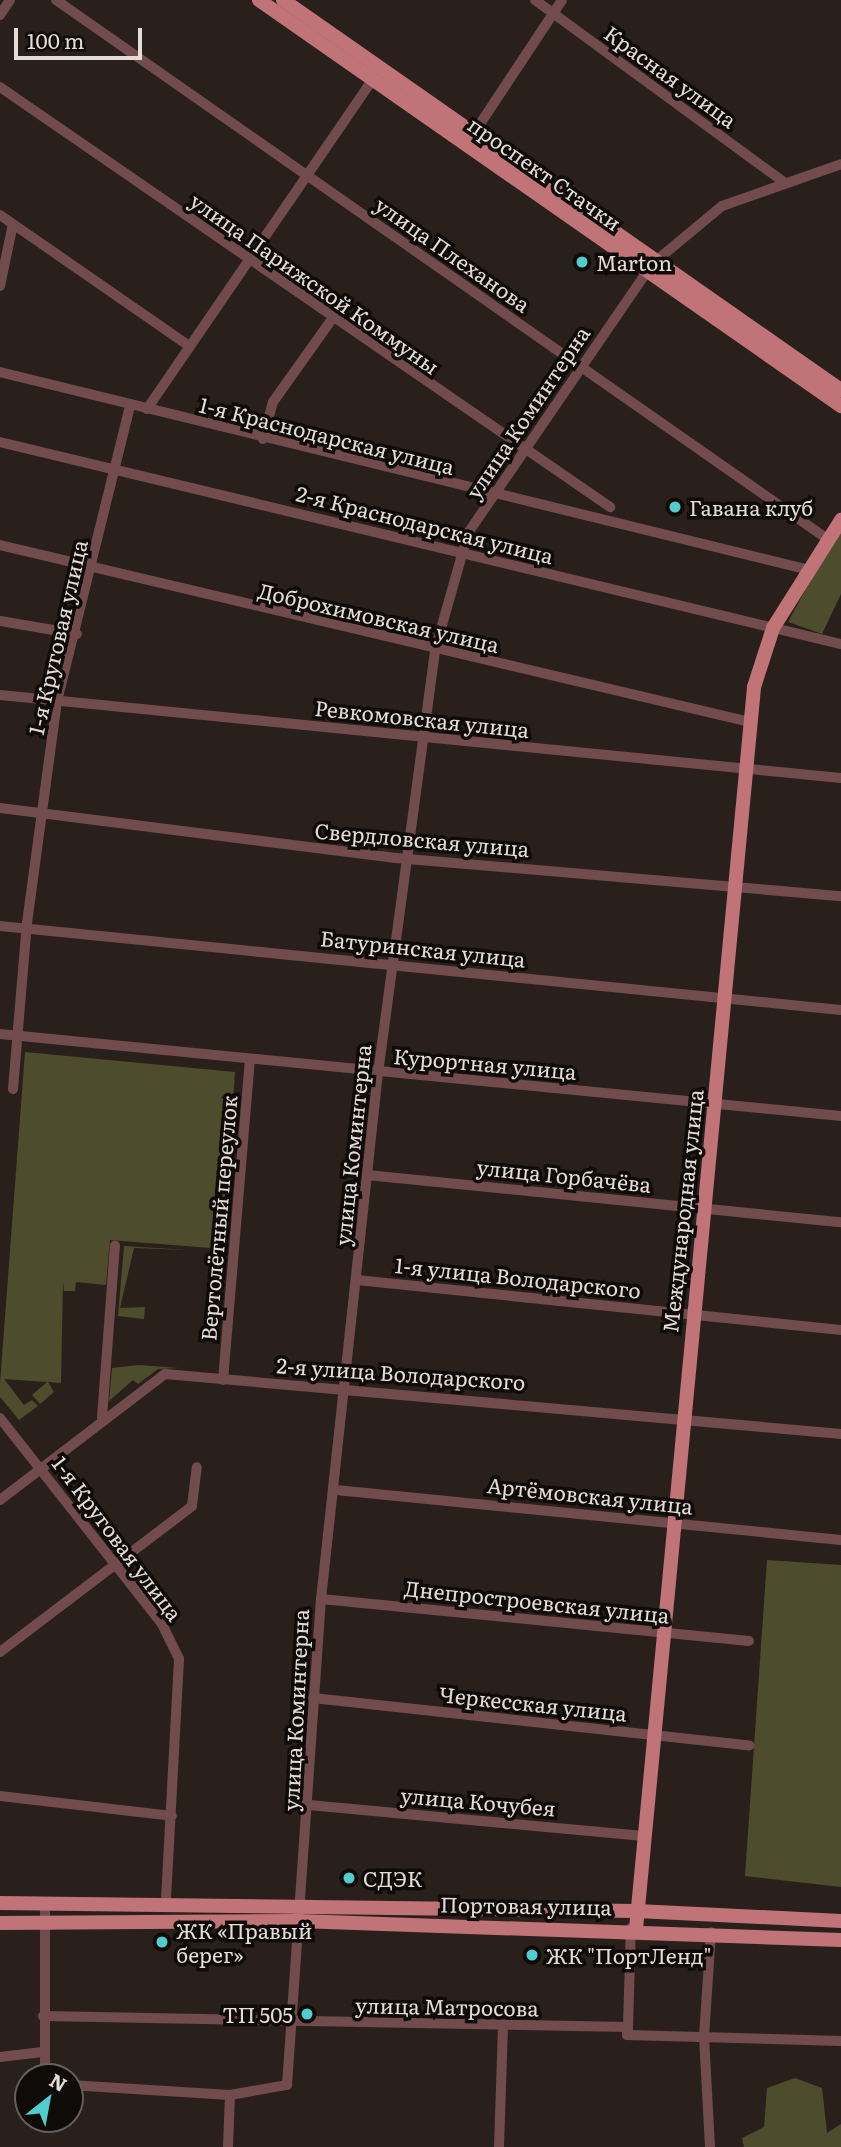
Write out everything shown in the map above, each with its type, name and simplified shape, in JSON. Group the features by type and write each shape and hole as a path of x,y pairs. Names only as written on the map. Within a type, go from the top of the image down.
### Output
{"main road":[{"name":"проспект Стачки","path":"260,0 373,79 841,390"},
{"name":"проспект Стачки","path":"283,0 474,133 841,406"},
{"name":"Международная улица","path":"634,1928 750,722 761,657 773,628 841,520"},
{"name":"Портовая улица","path":"0,1903 166,1902 637,1911 841,1921"},
{"path":"819,1918 812,1928 819,1937"},
{"name":"Портовая улица","path":"0,1923 299,1921 634,1928 841,1940"}],"street":[{"path":"0,15 10,0"},
{"name":"улица Плеханова","path":"56,0 829,540"},
{"name":"Красная улица","path":"535,0 785,183"},
{"path":"474,133 562,0"},
{"path":"147,409 188,345 373,79"},
{"name":"улица Парижской Коммуны","path":"0,87 332,319 610,507"},
{"name":"улица Коминтерна","path":"230,2095 287,2085 294,2023 321,1599 336,1490 378,1073 419,737 435,650 461,552 523,450 653,265 710,213 841,164"},
{"path":"0,215 188,345"},
{"path":"0,286 13,224"},
{"path":"263,439 273,402 332,319"},
{"name":"1-я Краснодарская улица","path":"0,372 492,497 810,570"},
{"name":"1-я Круговая улица","path":"13,1089 15,1037 26,928 57,701 77,634 130,405"},
{"name":"2-я Краснодарская улица","path":"0,442 841,644"},
{"name":"Доброхимовская улица","path":"0,545 435,650 750,722"},
{"path":"0,621 77,634"},
{"name":"Ревкомовская улица","path":"0,695 841,778"},
{"name":"Свердловская улица","path":"0,808 41,818 404,858 734,885 841,897"},
{"name":"Батуринская улица","path":"0,926 392,963 841,1010"},
{"name":"Курортная улица","path":"0,1034 378,1073 841,1116"},
{"name":"Вертолётный переулок","path":"223,1380 250,1059"},
{"name":"улица Горбачёва","path":"367,1175 841,1222"},
{"path":"102,1418 115,1245"},
{"name":"1-я улица Володарского","path":"357,1279 841,1330"},
{"name":"2-я улица Володарского","path":"0,1500 160,1374 346,1387 841,1434"},
{"name":"1-я Круговая улица","path":"0,1418 162,1624 183,1674 166,1902"},
{"path":"0,1652 192,1506 197,1467"},
{"name":"Артёмовская улица","path":"336,1490 841,1540"},
{"name":"Днепростроевская улица","path":"321,1599 749,1641"},
{"name":"Черкесская улица","path":"313,1698 749,1745"},
{"path":"0,1797 172,1816"},
{"name":"улица Кочубея","path":"309,1805 644,1836"},
{"path":"44,2063 45,1903"},
{"name":"Международная улица","path":"628,2027 634,1928"},
{"path":"710,2147 704,2037 711,1931"},
{"name":"улица Матросова","path":"43,2016 294,2023 628,2027 627,2035 841,2041"},
{"path":"499,2147 503,2026"},
{"path":"0,2057 43,2052"},
{"path":"84,2085 230,2095 228,2147"}],"shaded area":[{"path":"841,525 841,594 822,634 788,622"},
{"path":"25,1052 235,1072 223,1249 110,1240 106,1285 76,1282 75,1291 64,1291 63,1282 61,1383 48,1382 54,1392 40,1404 32,1395 47,1382 4,1379 24,1405 32,1400 38,1406 19,1420 0,1397 0,1383"},
{"path":"124,1246 189,1250 134,1248 120,1308 145,1307 144,1319 118,1316"},
{"path":"139,1365 179,1368 158,1369 138,1384 133,1380 109,1401 112,1368"},
{"path":"767,1560 841,1565 841,1887 745,1876"},
{"path":"795,2078 822,2088 827,2133 841,2124 841,2147 744,2147 742,2138 764,2127 767,2088"}],"place":[{"name":"Marton","path":"582,262"},
{"name":"Гавана клуб","path":"675,507"},
{"name":"СДЭК","path":"349,1878"},
{"name":"ЖК «Правый берег»","path":"162,1942"},
{"name":"ЖК \"ПортЛенд\"","path":"532,1955"},
{"name":"ТП 505","path":"307,2014"}]}
